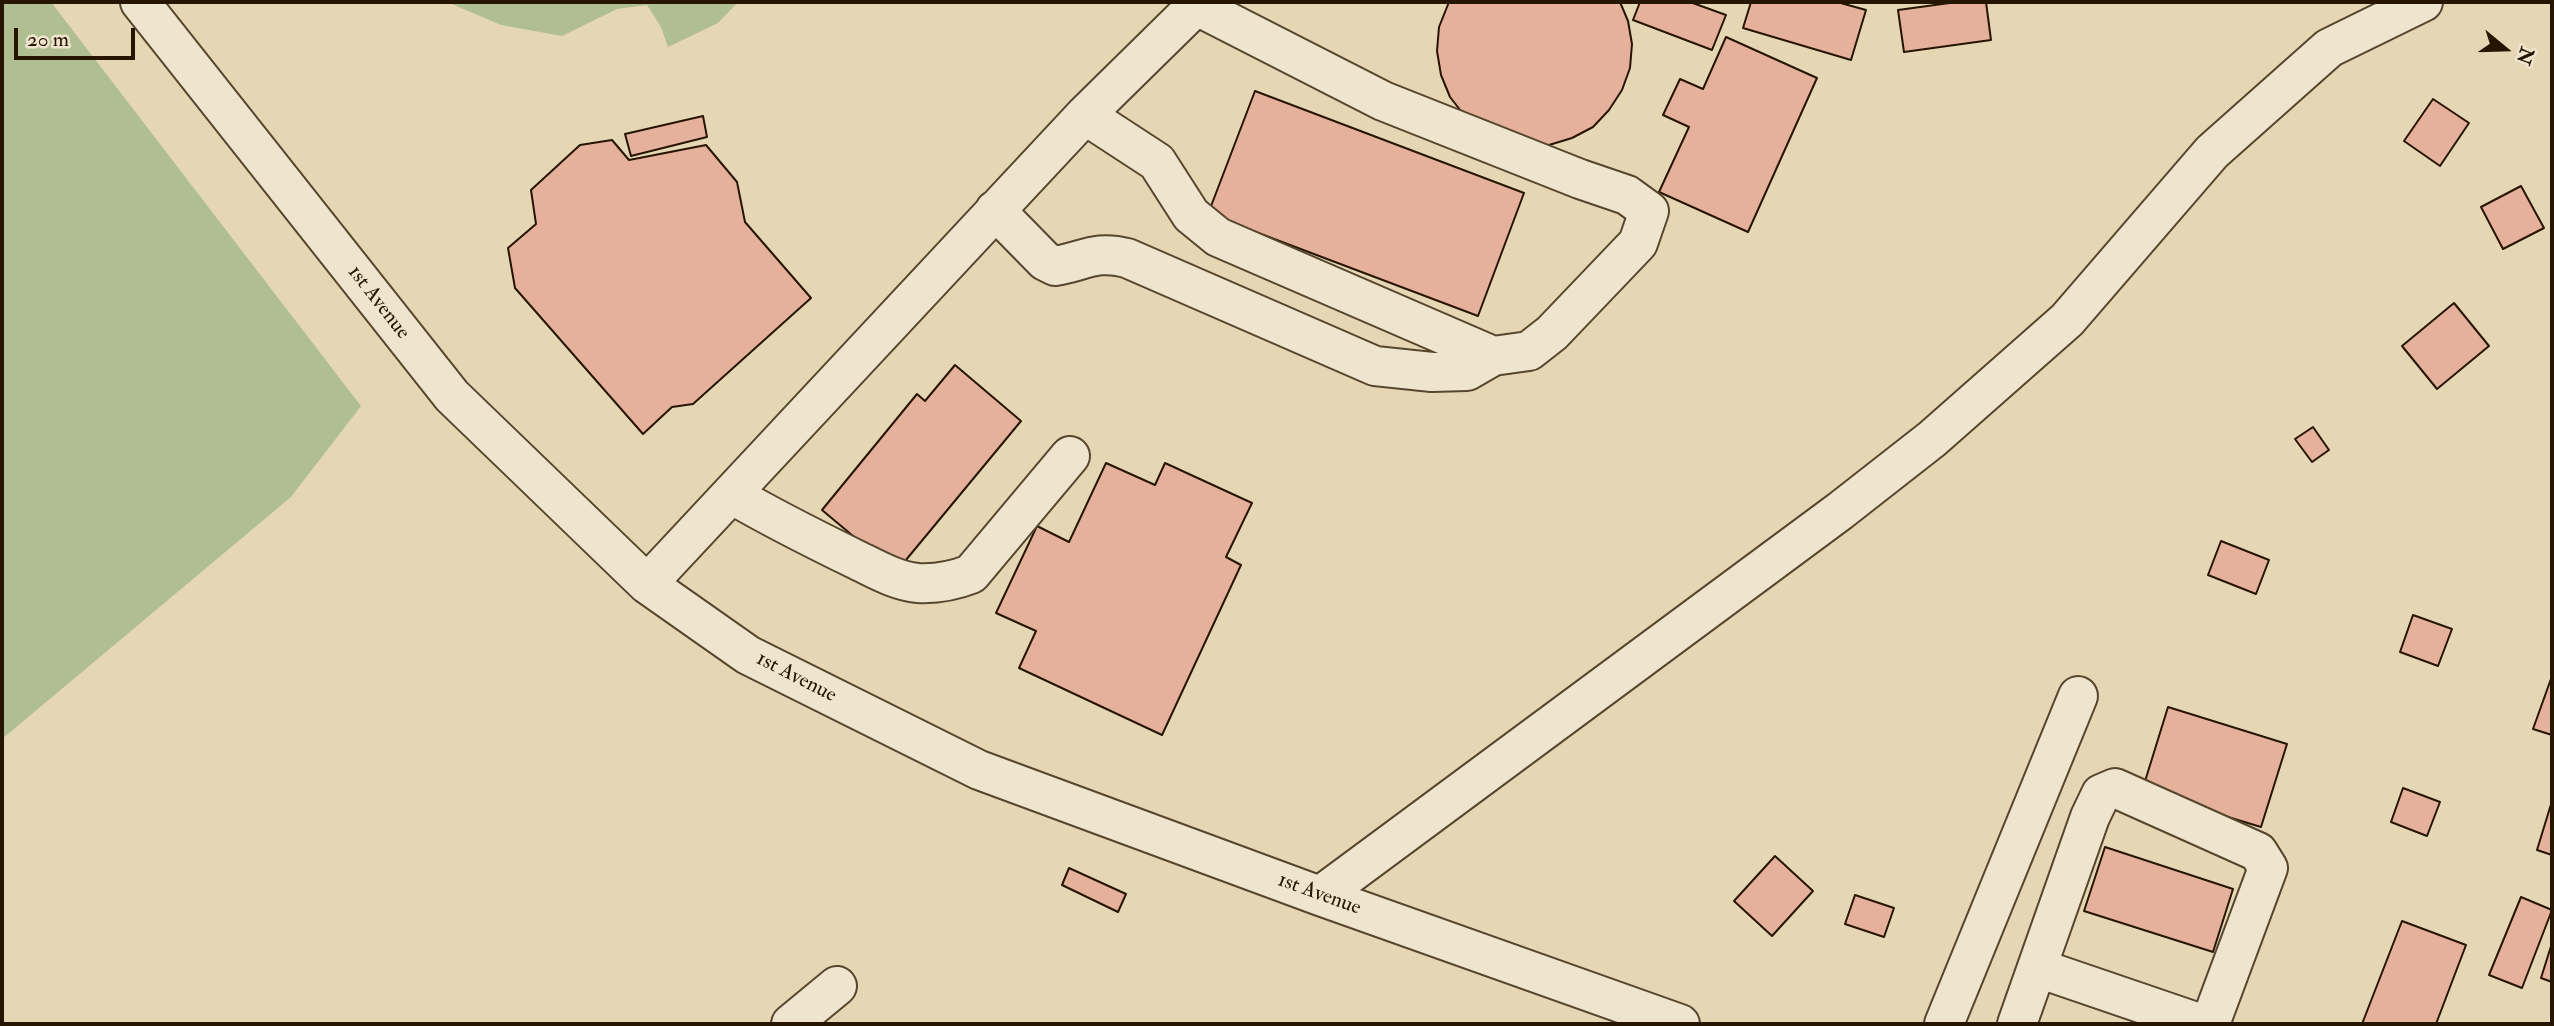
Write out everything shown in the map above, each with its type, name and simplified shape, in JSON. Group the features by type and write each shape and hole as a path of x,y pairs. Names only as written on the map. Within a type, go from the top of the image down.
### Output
{"street":[{"name":"1st Avenue","path":"140,2 452,396 647,584 748,655 979,770 1680,1024"},
{"path":"1320,895 1840,512 1932,439 2067,320 2212,152 2329,48 2423,2"},
{"path":"647,584 995,210 1085,115 1199,4 1383,101 1580,179 1628,195 1648,211 1638,243 1552,333 1529,351 1493,356 1467,371 1432,372 1375,366 1127,258 1097,254 1055,266 1045,261 995,210"},
{"path":"1085,115 1157,162 1191,215 1219,237 1493,356"},
{"path":"731,494 792,529 893,577 916,583 941,583 971,573 1070,456"},
{"path":"1944,1024 2078,696"},
{"path":"2017,1024 2090,817 2101,794 2115,788 2258,852 2267,868 2210,1024"},
{"path":"2038,968 2203,1024"},
{"path":"791,1024 837,986"}],"green space":[{"path":"2,2 51,2 361,406 291,497 2,739"},
{"path":"447,2 738,2 718,23 668,47 661,27 647,5 617,9 562,36 501,25"}],"building":[{"path":"1449,2 1620,2 1628,21 1632,44 1630,68 1622,90 1609,110 1593,127 1572,138 1549,145 1526,146 1464,115 1450,97 1441,75 1437,51 1439,27"},
{"path":"1640,2 1690,2 1726,15 1712,50 1633,20"},
{"path":"1751,2 1837,2 1866,10 1851,60 1743,28"},
{"path":"1957,2 1986,2 1991,40 1904,52 1898,10"},
{"path":"1726,37 1817,78 1748,232 1659,192 1689,127 1663,115 1680,79 1703,89"},
{"path":"1255,91 1524,193 1478,316 1208,214"},
{"path":"2433,99 2469,123 2440,166 2404,141"},
{"path":"703,116 707,137 631,156 625,134"},
{"path":"612,140 629,160 706,145 737,182 745,222 811,298 693,404 672,407 643,434 515,288 508,248 536,224 531,190 580,145"},
{"path":"2521,186 2544,228 2503,249 2481,207"},
{"path":"2454,303 2489,346 2437,389 2402,346"},
{"path":"955,365 1021,421 896,572 822,510 917,394 925,401"},
{"path":"2313,427 2329,450 2312,462 2295,439"},
{"path":"1106,463 1155,485 1165,463 1252,503 1226,557 1241,565 1162,735 1019,668 1036,631 996,613 1037,526 1069,542"},
{"path":"2221,541 2269,560 2256,594 2208,575"},
{"path":"2413,615 2452,629 2438,666 2400,652"},
{"path":"2552,676 2552,735 2533,729"},
{"path":"2168,707 2287,744 2261,827 2142,791"},
{"path":"2403,788 2440,802 2427,836 2391,822"},
{"path":"2552,801 2552,855 2537,850"},
{"path":"2105,847 2233,889 2213,952 2084,911"},
{"path":"1775,856 1813,891 1772,936 1734,901"},
{"path":"1069,868 1126,894 1118,912 1062,885"},
{"path":"1855,895 1894,908 1884,937 1845,924"},
{"path":"2521,897 2552,910 2522,988 2489,975"},
{"path":"2402,921 2466,945 2436,1024 2362,1024"},
{"path":"2552,943 2552,982 2541,978"}]}
